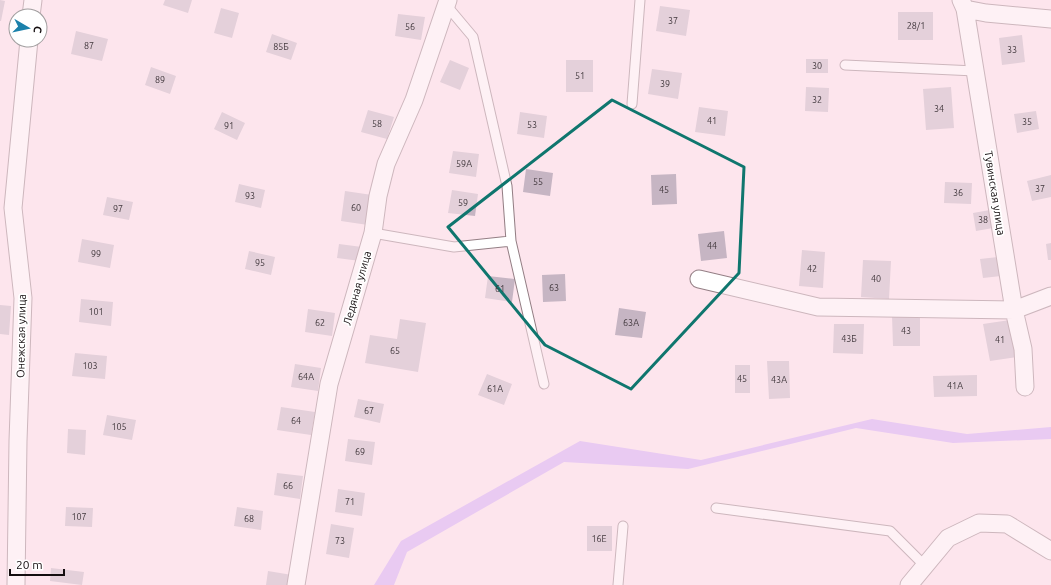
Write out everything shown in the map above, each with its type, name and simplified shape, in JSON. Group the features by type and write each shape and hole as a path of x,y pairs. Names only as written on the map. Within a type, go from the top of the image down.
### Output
{"street":[{"name":"Ледяная улица","path":"296,585 329,384 373,233 378,196 386,164 414,100 447,3"},
{"path":"963,5 986,13 1051,18"},
{"name":"Тувинская улица","path":"963,5 1014,310 1024,349 1025,387"},
{"name":"Онежская улица","path":"16,585 18,441 24,298 12,208 28,48"},
{"path":"699,279 818,307 1014,310 1051,296"},
{"path":"909,585 948,538 980,523 1007,524 1051,551"}],"lane":[{"path":"632,104 640,0"},
{"path":"447,3 473,37 507,186 510,241 544,384"},
{"path":"845,65 975,71"},
{"path":"373,233 454,247 510,241"},
{"path":"716,508 890,531 925,566"},
{"path":"618,585 623,526"}],"highlighted area":[{"path":"612,100 744,167 739,273 631,389 545,345 448,227"}],"shaded area":[{"path":"872,419 967,434 1051,427 1051,439 953,443 856,428 688,469 564,462 407,552 394,585 374,585 401,541 580,441 701,460"}],"building":[{"path":"0,0 5,1 1,21 0,21"},
{"path":"165,0 192,0 188,13 163,5"},
{"path":"660,6 690,10 686,36 656,31"},
{"path":"221,8 239,13 232,38 214,33"},
{"path":"898,12 933,12 933,40 898,40"},
{"path":"398,14 425,17 421,40 395,36"},
{"path":"76,31 108,39 102,61 71,54"},
{"path":"272,34 297,43 291,60 266,52"},
{"path":"1022,35 1025,62 1002,65 999,38"},
{"path":"806,59 828,59 828,73 806,73"},
{"path":"450,60 469,68 460,90 440,82"},
{"path":"566,60 593,60 593,92 566,92"},
{"path":"151,67 176,76 170,94 145,85"},
{"path":"652,69 682,73 678,99 648,94"},
{"path":"806,87 829,88 828,112 805,111"},
{"path":"951,87 954,128 926,130 923,89"},
{"path":"699,107 728,111 725,136 695,132"},
{"path":"368,110 394,117 387,139 361,132"},
{"path":"1036,111 1039,129 1017,133 1014,114"},
{"path":"222,112 245,123 237,140 214,129"},
{"path":"520,112 547,116 544,138 517,134"},
{"path":"453,151 479,154 476,177 449,173"},
{"path":"526,169 553,173 550,196 523,192"},
{"path":"676,174 677,204 652,205 651,175"},
{"path":"1051,175 1051,197 1032,201 1027,181"},
{"path":"945,182 972,183 971,204 944,203"},
{"path":"239,184 265,190 261,208 235,202"},
{"path":"452,190 478,194 475,216 448,213"},
{"path":"345,191 372,195 368,225 341,221"},
{"path":"107,197 133,202 129,220 103,215"},
{"path":"990,210 993,228 976,231 973,213"},
{"path":"724,231 727,258 701,261 698,234"},
{"path":"82,239 114,245 110,268 78,262"},
{"path":"1051,243 1051,260 1048,260 1046,244"},
{"path":"339,244 362,247 360,261 337,258"},
{"path":"802,250 825,252 823,288 799,286"},
{"path":"249,251 275,257 271,275 245,269"},
{"path":"998,257 1001,276 983,278 980,259"},
{"path":"863,260 891,261 889,299 861,297"},
{"path":"565,274 566,301 543,302 542,275"},
{"path":"488,276 515,279 512,302 485,298"},
{"path":"81,299 113,302 111,326 79,322"},
{"path":"0,305 11,306 9,335 0,334"},
{"path":"619,308 646,312 642,338 615,335"},
{"path":"308,309 335,313 332,336 305,332"},
{"path":"892,316 920,316 920,346 893,346"},
{"path":"400,319 426,323 418,372 365,363 370,335 397,339"},
{"path":"1010,320 1017,357 990,361 983,324"},
{"path":"834,324 864,324 863,354 833,353"},
{"path":"75,353 107,356 105,379 72,376"},
{"path":"767,361 789,361 790,398 769,399"},
{"path":"295,364 321,368 318,391 291,387"},
{"path":"735,365 750,365 750,393 735,393"},
{"path":"487,374 512,384 504,405 478,395"},
{"path":"977,375 977,396 934,397 933,376"},
{"path":"358,399 384,404 380,423 354,417"},
{"path":"281,407 315,412 311,435 277,430"},
{"path":"107,415 136,420 132,440 103,435"},
{"path":"68,429 86,430 85,455 67,453"},
{"path":"348,439 375,442 372,465 345,461"},
{"path":"277,473 303,476 300,499 274,495"},
{"path":"338,489 365,493 362,516 335,512"},
{"path":"66,507 93,508 92,527 65,526"},
{"path":"237,507 263,511 261,530 234,526"},
{"path":"331,524 354,528 349,558 326,554"},
{"path":"587,526 612,526 612,551 587,551"},
{"path":"51,568 84,572 82,585 50,581"},
{"path":"268,571 292,575 291,585 266,585"}]}
